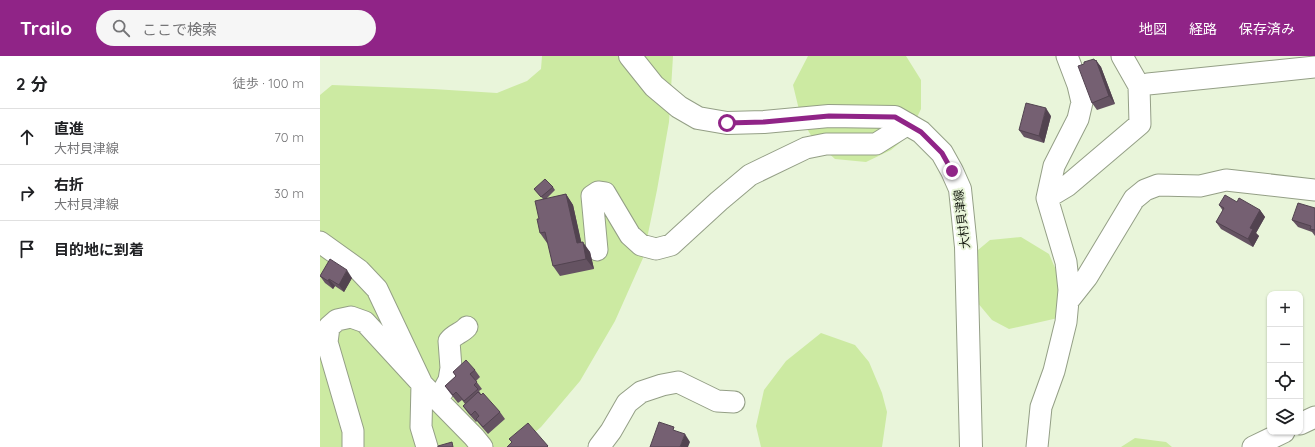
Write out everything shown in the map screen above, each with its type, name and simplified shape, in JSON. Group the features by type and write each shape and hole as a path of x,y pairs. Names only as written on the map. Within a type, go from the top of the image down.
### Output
{"main road":[{"name":"大村貝津線","path":"630,56 654,86 679,107 698,118 727,123 764,122 829,116 895,117 921,132 942,153 960,189 966,247 971,447"}],"street":[{"path":"1043,446 1041,408 1054,371 1066,322 1069,290 1066,262 1047,198 1054,166 1078,119 1082,102 1078,85 1067,56"},
{"path":"1047,198 1067,186 1140,124 1139,86 1122,56"},
{"path":"1139,86 1315,66"},
{"path":"597,250 592,196 598,192 605,193 630,235 641,245 656,249 671,245 719,201 757,172 806,148 826,144 876,144 908,124"},
{"path":"1068,301 1086,277 1134,199 1146,190 1158,185 1200,186 1226,180 1315,190"},
{"path":"320,242 359,270 377,289 422,384 422,427 427,447"},
{"path":"353,447 353,431 327,342 325,325 337,320 351,317 365,322 482,447"},
{"path":"438,400 449,380 451,368 449,341 452,337 464,331 467,327"},
{"path":"599,447 611,431 626,403 641,392 662,385 678,382 717,401 734,402"},
{"path":"1303,423 1315,417"},
{"path":"1253,447 1278,435"}],"green space":[{"path":"542,56 673,56 669,122 643,258 615,321 580,381 541,427 518,447 320,447 320,95 332,85 497,93 527,81 541,69"},
{"path":"808,56 906,56 921,80 921,109 908,136 891,150 866,162 835,159 813,139 801,118 793,85"},
{"path":"1021,237 1049,254 1062,284 1058,318 1009,329 992,320 977,302 972,255 990,240"},
{"path":"821,333 855,345 869,362 882,393 887,412 882,447 761,447 756,426 764,390 786,361"},
{"path":"1135,438 1166,442 1172,447 1121,447"}],"building":[{"path":"1094,59 1095,61 1096,60 1109,96 1092,103 1078,66 1084,64 1084,62"},
{"path":"1026,103 1046,108 1039,136 1019,130"},
{"path":"545,179 553,187 541,197 534,189"},
{"path":"566,194 577,243 583,242 586,259 553,266 545,232 540,233 535,201"},
{"path":"1225,195 1237,202 1239,198 1260,210 1250,228 1253,229 1248,239 1216,222 1224,208 1219,205"},
{"path":"1298,203 1315,208 1315,230 1310,229 1311,226 1292,220"},
{"path":"330,259 347,270 339,285 320,276"},
{"path":"466,360 475,370 470,374 477,382 474,385 478,389 464,401 456,392 453,395 445,386 456,376 453,372"},
{"path":"478,392 481,395 483,393 500,412 483,427 476,419 479,416 475,411 471,415 463,406"},
{"path":"659,422 674,427 673,430 685,434 680,447 650,447"},
{"path":"528,423 548,446 507,447 512,442 509,439"},
{"path":"452,442 453,447 438,447 438,446"}],"route":[{"path":"727,123 764,122 829,116 895,117 921,132 942,153 952,171"}]}
